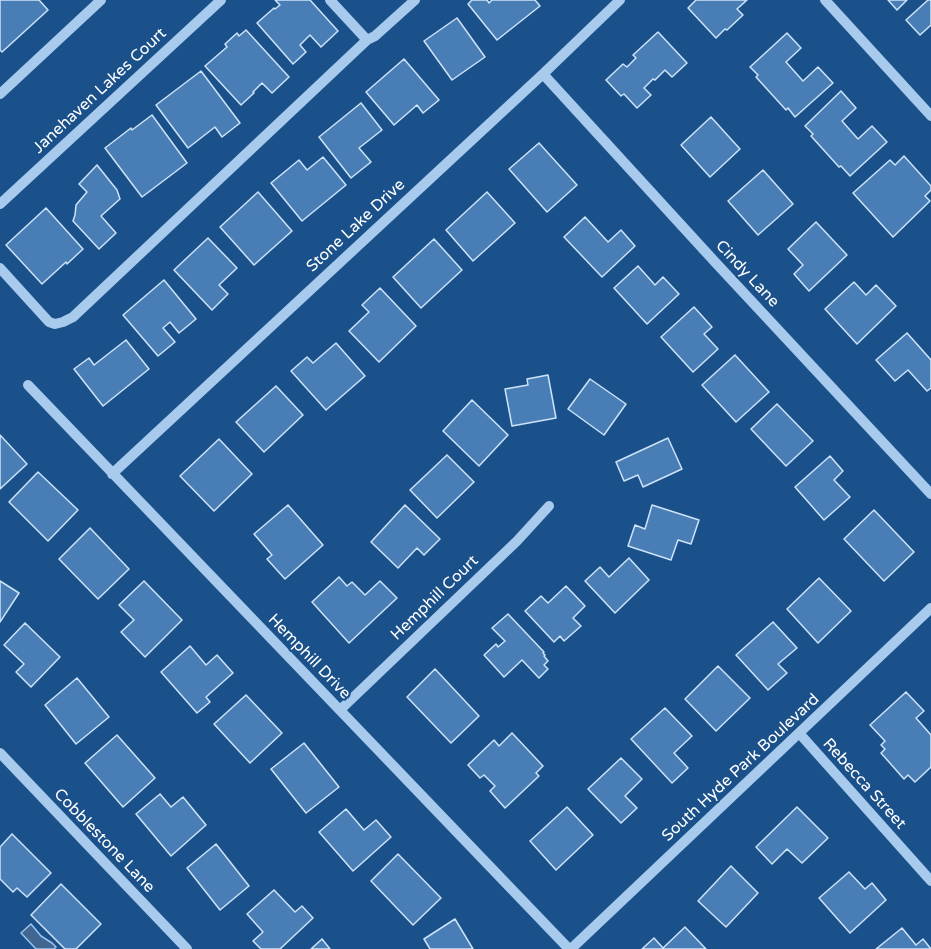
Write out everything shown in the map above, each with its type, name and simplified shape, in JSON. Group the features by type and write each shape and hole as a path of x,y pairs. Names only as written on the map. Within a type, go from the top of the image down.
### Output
{"street":[{"path":"0,94 101,0"},
{"name":"Janehaven Lakes Court","path":"0,204 221,0"},
{"path":"330,0 368,40"},
{"path":"0,268 49,322 55,324 63,322 73,316 368,40 415,0"},
{"name":"Stone Lake Drive","path":"112,474 620,0"},
{"path":"825,0 931,116"},
{"name":"Cindy Lane","path":"543,74 931,494"},
{"name":"Hemphill Drive","path":"28,385 570,949"},
{"name":"Hemphill Court","path":"340,710 516,541 549,506"},
{"name":"South Hyde Park Boulevard","path":"570,949 931,608"},
{"name":"Rebecca Street","path":"799,733 931,881"},
{"name":"Cobblestone Lane","path":"0,753 187,949"}],"water":[{"path":"31,924 41,936 56,947 54,949 36,949 21,933"}],"building":[{"path":"0,0 39,0 48,10 2,52 0,50"},
{"path":"275,0 310,0 338,31 321,47 310,35 300,45 306,52 293,64 257,23 280,5"},
{"path":"472,0 487,0 489,3 492,0 535,0 540,6 497,40 468,4"},
{"path":"696,0 747,0 737,9 743,15 716,38 688,8"},
{"path":"888,0 907,0 897,10"},
{"path":"928,0 931,0 931,25 920,35 906,20"},
{"path":"457,18 485,57 452,80 424,41"},
{"path":"246,30 289,77 272,93 262,83 241,105 205,66 227,47 225,44 237,33 239,36"},
{"path":"658,32 687,63 672,77 665,70 655,80 653,79 644,88 651,95 637,108 624,94 621,96 606,80 623,64 627,67 636,58 633,55"},
{"path":"787,33 801,48 786,62 803,81 818,67 833,83 795,117 756,77 758,75 750,67"},
{"path":"404,59 439,100 423,113 417,105 394,125 366,92"},
{"path":"201,71 240,123 222,137 215,127 188,148 156,105"},
{"path":"841,91 856,108 842,121 858,139 872,126 887,142 850,176 811,136 813,134 805,126"},
{"path":"361,103 382,130 359,148 371,162 351,178 319,137"},
{"path":"152,115 187,163 142,197 105,148"},
{"path":"711,117 740,149 710,177 681,145"},
{"path":"539,143 577,185 547,212 509,169"},
{"path":"904,156 931,186 931,190 925,196 930,201 893,237 853,193 890,160 895,165"},
{"path":"323,157 346,185 302,221 271,183 299,160 307,170"},
{"path":"97,165 117,190 120,199 101,216 116,233 99,249 73,221 76,205 87,192 79,184"},
{"path":"763,170 793,204 758,235 728,201"},
{"path":"258,192 292,231 254,265 220,227"},
{"path":"487,192 515,223 473,261 446,230"},
{"path":"46,208 83,249 42,284 6,245"},
{"path":"585,217 608,242 621,230 635,246 602,277 564,237"},
{"path":"816,222 847,255 809,291 794,274 803,265 788,249"},
{"path":"208,238 237,268 219,285 228,294 212,310 174,270"},
{"path":"434,239 462,270 421,308 393,277"},
{"path":"638,266 655,285 663,277 679,294 647,324 614,288"},
{"path":"164,280 196,319 179,333 170,322 163,328 175,342 158,356 123,315"},
{"path":"854,282 866,295 876,285 896,306 857,344 825,309"},
{"path":"380,288 416,326 379,362 349,331 369,312 362,305"},
{"path":"694,307 712,327 704,334 718,349 693,372 661,337"},
{"path":"907,333 931,360 931,388 927,391 908,370 895,381 876,360"},
{"path":"126,340 149,369 103,406 74,369 89,358 94,365"},
{"path":"336,343 365,376 326,410 291,371 307,357 313,363"},
{"path":"735,355 769,392 736,422 702,385"},
{"path":"548,375 556,418 512,426 505,389 528,385 527,379"},
{"path":"590,379 626,404 604,435 568,409"},
{"path":"276,386 303,415 264,452 236,422"},
{"path":"472,400 508,435 479,466 443,431"},
{"path":"777,404 813,441 786,466 751,429"},
{"path":"0,435 27,464 0,489"},
{"path":"668,438 682,469 643,487 638,475 624,481 616,462"},
{"path":"219,439 252,474 214,511 180,476"},
{"path":"447,455 474,482 437,518 410,490"},
{"path":"830,456 843,471 834,480 850,497 824,520 795,487"},
{"path":"38,472 78,510 48,541 9,502"},
{"path":"288,505 323,545 285,579 267,559 272,555 254,534"},
{"path":"405,505 440,539 424,555 417,548 398,568 371,542"},
{"path":"652,505 699,520 691,544 678,540 671,560 628,546 635,525 645,529"},
{"path":"874,510 914,552 884,581 844,539"},
{"path":"90,528 129,569 98,599 59,559"},
{"path":"629,558 649,580 615,613 585,581 600,567 609,577"},
{"path":"339,577 347,586 352,582 365,595 380,581 397,598 349,643 312,602"},
{"path":"819,578 851,611 818,643 787,609"},
{"path":"0,581 19,593 0,622"},
{"path":"144,581 182,620 145,657 121,632 134,620 119,605"},
{"path":"566,586 585,606 573,618 581,626 564,641 560,636 554,642 525,611 541,596 548,603"},
{"path":"508,614 544,652 548,661 544,665 548,669 539,678 522,660 504,677 484,655 496,644 498,647 505,641 492,628"},
{"path":"773,622 797,648 778,664 787,673 768,690 736,655"},
{"path":"25,623 60,657 31,687 16,672 24,664 4,645"},
{"path":"190,646 206,665 217,655 233,673 206,697 210,702 197,713 161,672"},
{"path":"718,666 750,698 716,731 685,699"},
{"path":"435,669 479,716 451,743 407,697"},
{"path":"77,678 109,717 76,744 45,705"},
{"path":"906,692 924,711 916,718 931,735 931,767 915,782 908,775 904,779 881,753 885,749 881,745 885,741 870,725"},
{"path":"246,695 282,733 250,763 214,724"},
{"path":"665,708 692,736 674,753 688,768 672,783 631,739"},
{"path":"512,733 543,766 536,773 539,776 505,808 490,791 495,786 484,775 480,778 468,765 494,740 499,746"},
{"path":"117,735 155,778 123,807 85,763"},
{"path":"304,743 339,787 306,813 271,769"},
{"path":"621,758 642,779 625,796 637,808 621,823 588,789"},
{"path":"160,794 171,807 183,797 206,825 171,856 136,814"},
{"path":"567,807 593,835 556,870 530,841"},
{"path":"797,807 828,838 802,863 787,849 772,864 756,847"},
{"path":"346,809 364,830 376,820 391,837 353,871 319,832"},
{"path":"12,834 51,873 27,897 17,888 13,892 0,879 0,847"},
{"path":"216,844 249,886 220,910 187,868"},
{"path":"398,854 441,898 413,925 371,881"},
{"path":"731,866 758,893 726,927 698,901"},
{"path":"849,872 865,889 872,883 886,900 850,933 819,898"},
{"path":"61,884 101,924 76,949 65,949 31,915"},
{"path":"274,890 295,912 302,906 313,918 280,949 261,949 253,941 263,932 247,914"},
{"path":"455,919 473,949 430,949 424,939"},
{"path":"685,927 706,949 642,949 654,938 663,948"},
{"path":"902,928 916,945 923,939 931,949 876,949"},
{"path":"322,939 330,949 311,949"}]}
